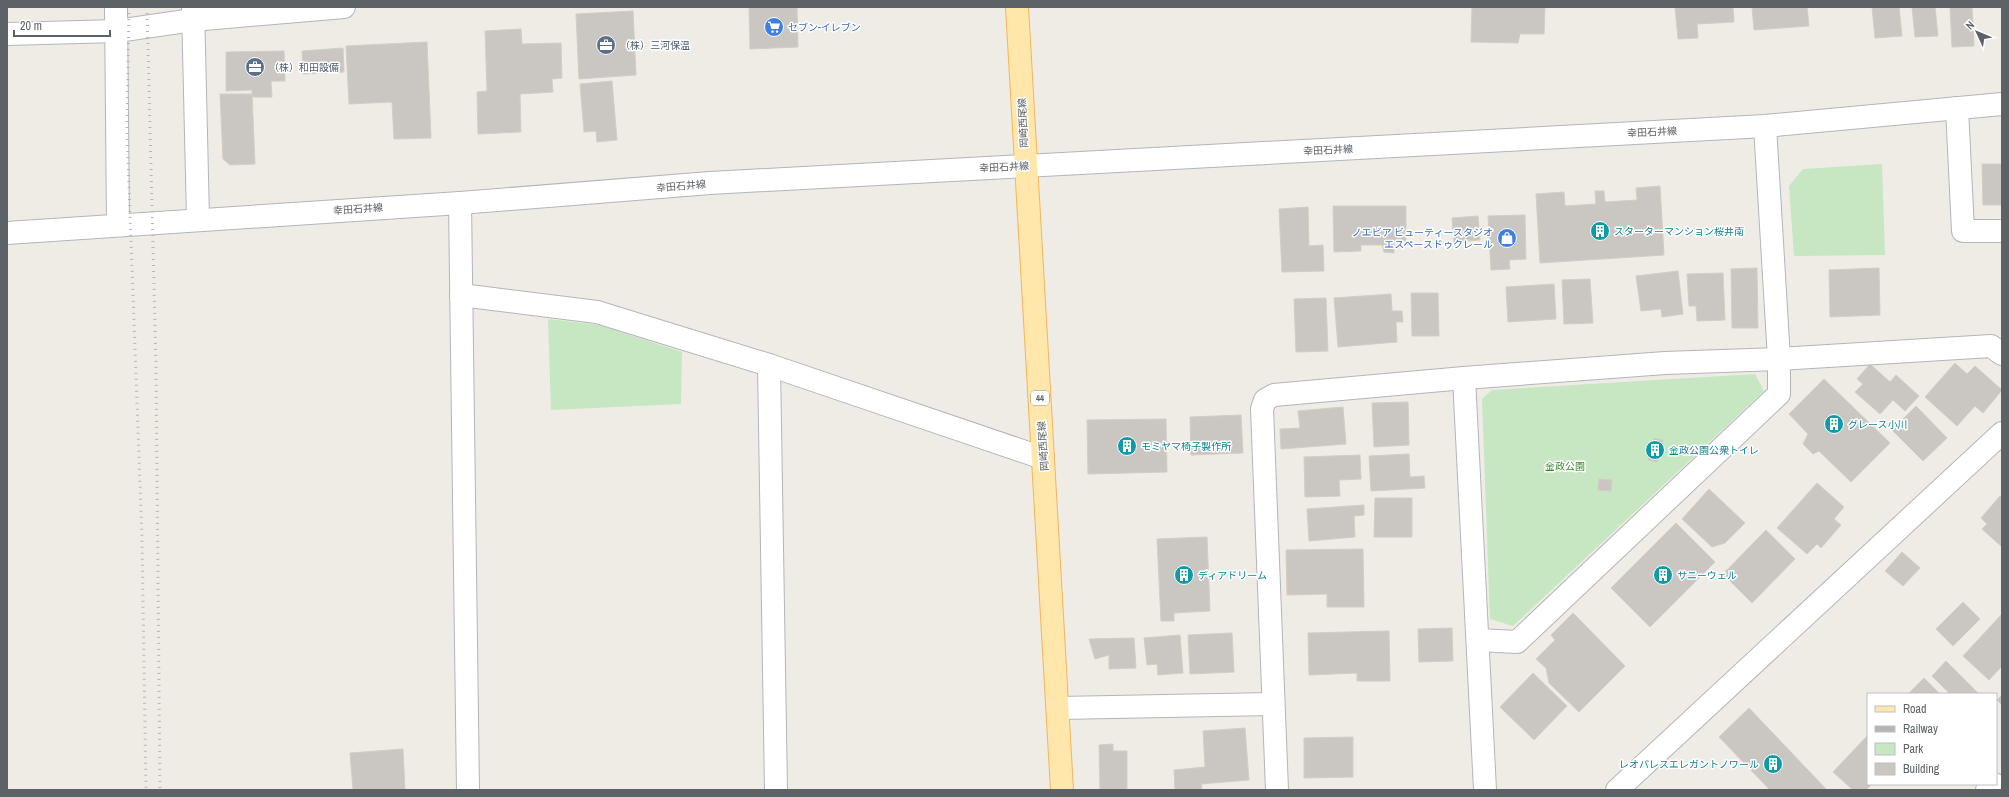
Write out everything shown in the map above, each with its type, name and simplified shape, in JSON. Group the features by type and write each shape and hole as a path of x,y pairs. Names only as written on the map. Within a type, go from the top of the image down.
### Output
{"main road":[{"name":"岡崎西尾線","path":"1017,7 1025,166 1059,708 1062,790"}],"street":[{"path":"116,7 118,225"},
{"path":"7,34 117,31 193,13 344,7"},
{"path":"193,13 198,219"},
{"name":"幸田石井線","path":"7,233 198,219 460,203 710,183 1765,126 2002,104"},
{"path":"1957,108 1963,232 2002,231"},
{"path":"1478,640 1517,642 1779,394 1779,359 1765,126"},
{"path":"460,203 468,790"},
{"path":"461,295 597,312 769,365 1043,458"},
{"path":"1277,790 1262,409 1265,400 1274,395 1464,378 1665,363 1779,359 1991,346 2002,354"},
{"path":"769,365 776,790"},
{"path":"1464,378 1485,790"},
{"path":"1617,790 2002,433"},
{"path":"1059,708 1273,704"}],"green space":[{"path":"1882,164 1885,255 1794,256 1789,186 1803,169"},
{"path":"548,319 599,325 682,352 681,404 551,410"},
{"name":"金政公園","path":"1755,374 1764,391 1513,626 1490,619 1482,399 1492,390"}],"building":[{"name":"セブン-イレブン","path":"749,7 797,7 798,47 750,49"},
{"path":"1472,7 1545,7 1544,34 1520,34 1518,43 1471,42"},
{"path":"1675,7 1733,7 1734,22 1697,24 1698,38 1678,39"},
{"path":"1752,7 1807,7 1809,26 1754,30"},
{"path":"1872,7 1899,7 1902,36 1875,38"},
{"path":"1912,7 1935,7 1938,36 1915,37"},
{"path":"1950,7 1972,7 1974,46 1952,47"},
{"name":"（株）三河保温","path":"633,11 636,75 579,79 576,14"},
{"path":"521,29 522,44 561,43 562,78 552,79 553,92 520,94 521,132 478,134 477,92 487,91 485,31"},
{"path":"427,42 431,138 394,139 392,102 349,104 346,46"},
{"path":"343,48 344,72 303,74 302,51"},
{"name":"（株）和田設備","path":"284,51 285,81 271,81 272,97 252,97 252,90 226,91 226,52"},
{"path":"612,81 617,140 597,142 596,131 584,132 580,84"},
{"path":"220,94 252,94 255,164 230,165 223,159"},
{"path":"1982,164 2002,164 2002,205 1983,205"},
{"name":"スターターマンション桜井南","path":"1660,186 1664,255 1540,263 1536,194 1564,192 1565,206 1596,204 1595,191 1604,191 1605,202 1637,200 1636,188"},
{"path":"1333,206 1406,206 1406,241 1394,241 1394,253 1384,252 1382,245 1361,245 1361,251 1334,252"},
{"path":"1308,207 1309,246 1323,245 1324,271 1282,272 1279,209"},
{"name":"ノエビア ビューティースタジオ エスペースドゥクレール","path":"1525,215 1526,259 1509,260 1510,269 1491,270 1488,216"},
{"path":"1478,216 1480,240 1454,242 1452,218"},
{"path":"1757,268 1758,328 1732,328 1731,269"},
{"path":"1879,268 1880,315 1830,317 1829,270"},
{"path":"1678,271 1683,314 1662,317 1661,309 1641,311 1636,276"},
{"path":"1723,273 1725,320 1697,321 1696,306 1689,306 1687,274"},
{"path":"1590,279 1593,323 1564,324 1562,280"},
{"path":"1554,284 1556,319 1508,322 1506,287"},
{"path":"1411,293 1438,293 1439,336 1412,336"},
{"path":"1391,294 1392,311 1402,311 1403,322 1396,322 1397,342 1338,347 1334,298"},
{"path":"1326,298 1328,351 1296,352 1294,299"},
{"path":"1955,363 1967,374 1975,366 2002,390 1983,413 1975,406 1957,426 1925,397"},
{"path":"1870,364 1890,382 1896,375 1919,396 1905,411 1893,400 1880,414 1855,392 1863,384 1857,379"},
{"name":"グレース小川","path":"1824,379 1890,443 1851,482 1819,451 1813,454 1803,444 1808,434 1789,414"},
{"path":"1408,402 1409,445 1374,447 1372,403"},
{"path":"1916,406 1947,438 1923,461 1892,430"},
{"path":"1343,407 1346,444 1281,449 1280,429 1300,428 1298,411"},
{"path":"1241,415 1243,453 1191,455 1190,417"},
{"name":"モミヤマ椅子製作所","path":"1166,419 1167,472 1088,474 1087,420"},
{"name":"金政公園公衆トイレ","path":"1654,438 1663,440 1657,462 1648,460"},
{"path":"1409,454 1410,477 1424,476 1425,488 1371,491 1369,456"},
{"path":"1360,455 1361,479 1339,480 1340,496 1305,497 1304,457"},
{"path":"1599,479 1612,480 1611,491 1598,490"},
{"path":"1817,483 1844,507 1834,519 1841,525 1821,548 1817,544 1807,554 1777,528"},
{"path":"1709,489 1745,523 1725,543 1712,547 1682,519"},
{"path":"2000,496 2002,498 2002,547 1982,529 1987,524 1981,518"},
{"path":"1375,498 1412,498 1412,537 1374,537"},
{"path":"1364,505 1364,515 1354,516 1355,537 1309,541 1307,509"},
{"name":"サニーウェル","path":"1676,523 1715,562 1650,627 1611,588"},
{"path":"1766,530 1795,559 1752,603 1723,574"},
{"name":"ディアドリーム","path":"1207,537 1210,611 1174,613 1174,621 1161,621 1157,539"},
{"path":"1363,549 1364,607 1327,607 1327,594 1287,595 1286,550"},
{"path":"1902,552 1920,568 1903,586 1885,571"},
{"path":"1963,602 1980,619 1953,646 1936,629"},
{"path":"1573,613 1625,666 1579,712 1549,683 1546,668 1536,659 1555,640 1551,635"},
{"path":"2002,614 2002,666 1989,680 1963,656"},
{"path":"1452,628 1453,661 1419,662 1418,629"},
{"path":"1389,631 1390,681 1357,681 1357,673 1309,675 1308,633"},
{"path":"1232,633 1234,672 1190,674 1188,635"},
{"path":"1180,635 1183,673 1158,675 1157,664 1147,665 1144,638"},
{"path":"1134,638 1136,668 1109,669 1109,655 1095,659 1089,639"},
{"path":"1946,661 1978,693 1949,693 1932,676"},
{"path":"1533,673 1567,706 1534,740 1500,707"},
{"path":"1924,678 1939,693 1909,693"},
{"path":"2002,695 2002,705 1997,700"},
{"name":"レオパレスエレガントノワール","path":"1749,708 1827,790 1770,790 1719,737"},
{"path":"1245,728 1249,780 1201,784 1202,790 1175,790 1174,770 1205,767 1203,731"},
{"path":"1867,736 1867,785 1871,785 1866,790 1853,790 1833,772"},
{"path":"1353,737 1353,777 1304,778 1304,738"},
{"path":"1113,744 1113,751 1127,751 1127,790 1100,790 1099,745"},
{"path":"403,749 405,790 353,790 350,753"}],"railway":[{"path":"129,7 127,131 142,538 146,790"},
{"path":"147,7 156,365 160,790"}],"place":[{"name":"セブン-イレブン","path":"774,27"},
{"name":"（株）三河保温","path":"606,45"},
{"name":"（株）和田設備","path":"255,67"},
{"name":"スターターマンション桜井南","path":"1600,231"},
{"name":"ノエビア ビューティースタジオ エスペースドゥクレール","path":"1507,238"},
{"name":"グレース小川","path":"1834,424"},
{"name":"モミヤマ椅子製作所","path":"1127,446"},
{"name":"金政公園公衆トイレ","path":"1655,450"},
{"name":"ディアドリーム","path":"1184,575"},
{"name":"サニーウェル","path":"1663,575"},
{"name":"レオパレスエレガントノワール","path":"1773,764"}]}
